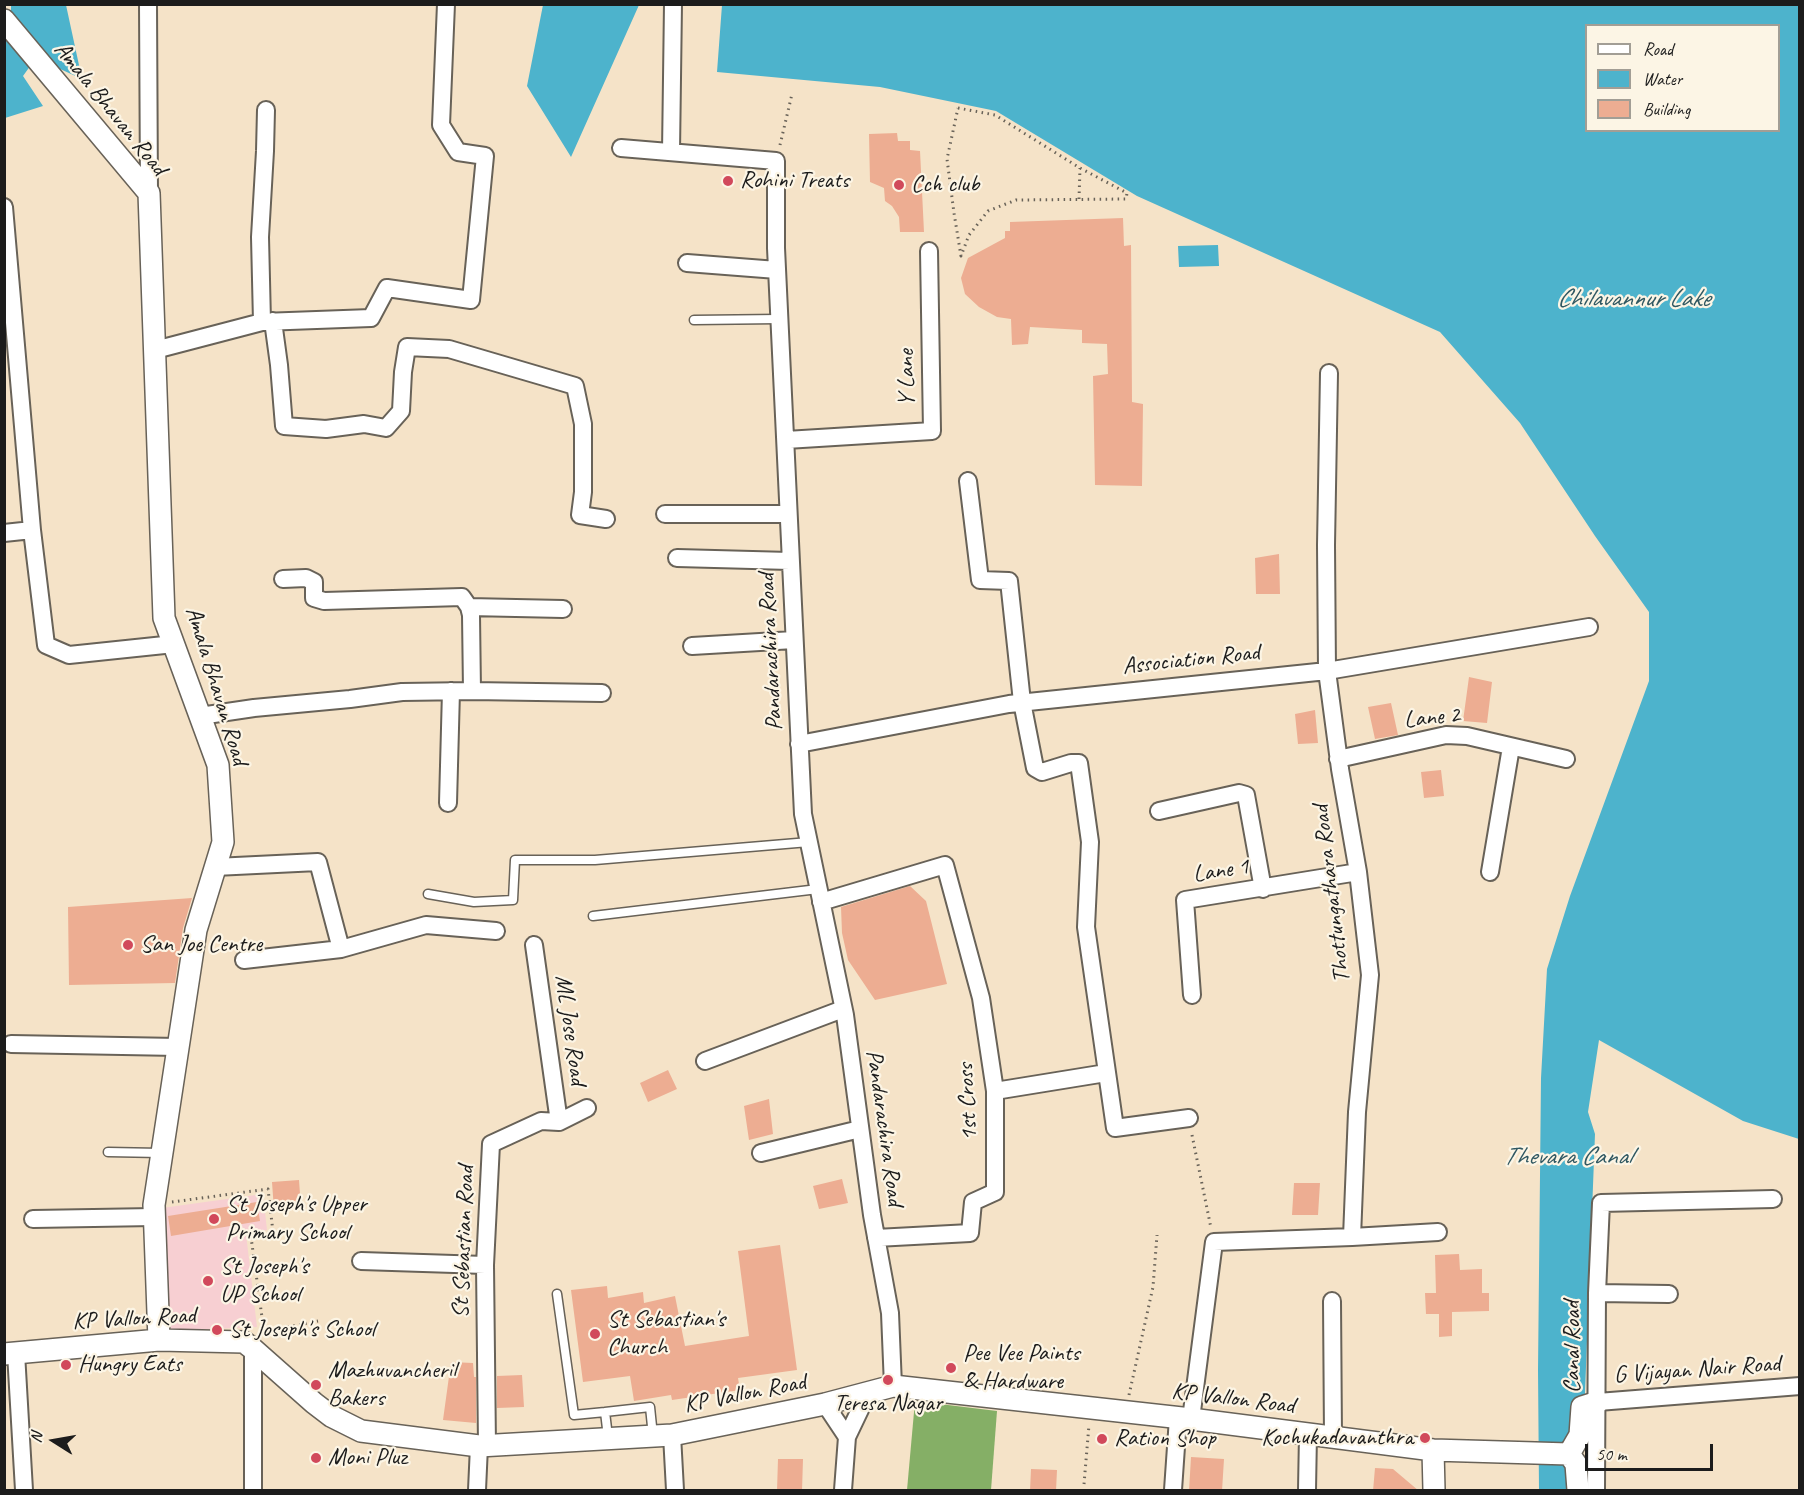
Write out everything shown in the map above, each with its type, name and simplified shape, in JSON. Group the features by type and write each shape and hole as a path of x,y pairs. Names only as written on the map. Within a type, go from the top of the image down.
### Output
{"street":[{"path":"148,4 149,194"},
{"path":"155,351 268,322 371,318 387,288 471,300 485,156 458,152 441,125 446,4"},
{"path":"671,152 673,4"},
{"name":"Amala Bhavan Road","path":"4,20 149,194 164,618 218,765 223,842 196,930 154,1211 159,1340"},
{"path":"266,110 260,237 268,322 279,365 284,426 326,429 364,424 386,428 401,411 402,372 407,347 449,349 575,386 583,424 583,492 580,514 606,519"},
{"path":"621,148 776,161"},
{"name":"Pandarachira Road","path":"776,161 779,319 803,814 843,1009 872,1215 890,1312 893,1386"},
{"path":"4,207 32,530 46,645 69,655 174,644"},
{"name":"Y Lane","path":"786,440 932,431 929,251"},
{"path":"687,263 777,270"},
{"name":"Thottungathara Road","path":"1329,373 1326,545 1327,671 1338,759 1358,872 1370,975 1357,1112 1352,1236"},
{"path":"968,481 980,580 1009,581 1022,702 1035,768 1042,772 1071,763 1079,763 1090,842 1086,927 1115,1128 1189,1118"},
{"path":"665,514 788,514"},
{"path":"4,533 32,530"},
{"path":"677,558 790,561"},
{"path":"283,579 306,578 314,582 314,598 324,601 462,597 471,615 472,691"},
{"path":"469,607 563,609"},
{"name":"Association Road","path":"799,744 1022,702 1327,671 1589,627"},
{"path":"692,646 794,640"},
{"path":"448,803 451,691"},
{"path":"200,716 402,692 602,693"},
{"name":"Lane 2","path":"1338,759 1446,735 1467,736 1566,759"},
{"path":"1490,872 1511,747"},
{"path":"1159,812 1239,793 1246,795 1263,889"},
{"path":"216,867 318,862 341,949"},
{"name":"1st Cross","path":"820,896 945,865 981,998 995,1091 995,1192 973,1203 970,1233 876,1238"},
{"name":"Lane 1","path":"1192,995 1185,900 1358,872"},
{"path":"244,960 341,949 426,925 496,931"},
{"name":"ML Jose Road","path":"534,945 559,1122"},
{"path":"705,1061 843,1009"},
{"path":"10,1044 178,1047"},
{"path":"995,1091 1106,1073"},
{"name":"St Sebastian Road","path":"477,1491 483,1446 485,1265 491,1144 541,1121 559,1122 587,1108"},
{"path":"761,1153 860,1129"},
{"name":"Canal Road","path":"1596,1491 1597,1293 1601,1203 1773,1199"},
{"path":"33,1219 154,1211"},
{"path":"1173,1491 1214,1242 1438,1232"},
{"path":"361,1261 485,1265"},
{"path":"1597,1293 1669,1294"},
{"path":"1332,1301 1333,1437"},
{"name":"KP Vallon Road","path":"10,1353 159,1340 244,1342 331,1416 361,1431 483,1446 663,1436 825,1404 893,1386 1185,1418 1433,1450 1569,1454"},
{"path":"253,1349 253,1491"},
{"path":"10,1353 24,1491"},
{"name":"G Vijayan Nair Road","path":"1598,1402 1800,1386"},
{"path":"843,1491 847,1437 868,1394"},
{"path":"1578,1491 1576,1464 1569,1454 1580,1435 1582,1407 1598,1402"},
{"path":"825,1404 847,1437"},
{"path":"1307,1491 1308,1434"},
{"path":"663,1436 675,1491"},
{"path":"1433,1450 1434,1491"}],"lane":[{"path":"694,320 779,319"},
{"path":"428,894 474,902 513,900 515,860 595,860 809,842"},
{"path":"593,916 820,896"},
{"path":"108,1152 162,1153"},
{"path":"557,1294 574,1415 650,1407 663,1436"},
{"path":"605,1412 608,1440"}],"path":[{"path":"776,161 792,94"},
{"path":"958,108 995,115 1080,168 1127,193 1126,198 1078,199 1016,200 988,211 969,236 961,256 947,159 958,108"},
{"path":"1078,199 1080,168"},
{"path":"1189,1118 1214,1242"},
{"path":"154,1211 268,1189 273,1232 251,1237 264,1332 318,1321"},
{"path":"1125,1412 1153,1287 1157,1235"},
{"path":"1084,1484 1091,1408"}],"shaded area":[{"name":"St Joseph's UP School","path":"263,1194 267,1230 246,1234 257,1327 168,1331 162,1208"}],"green space":[{"path":"915,1401 997,1411 991,1490 907,1490"}],"water":[{"path":"11,5 66,5 82,79 58,68 41,51 23,76 43,106 5,118 5,36 11,20"},
{"path":"543,5 639,5 571,157 527,86"},
{"name":"Chilavannur Lake","path":"722,5 1799,5 1799,1139 1743,1121 1599,1040 1588,1112 1595,1134 1583,1490 1539,1490 1541,1078 1547,969 1570,896 1649,681 1649,612 1520,423 1440,332 1137,196 996,111 880,87 717,72"},
{"path":"1218,245 1219,266 1179,267 1178,246"}],"building":[{"name":"Cch club","path":"897,133 898,141 910,141 910,150 920,151 924,232 900,232 899,217 892,206 885,201 884,188 870,182 869,134"},
{"path":"1123,218 1124,246 1131,245 1132,402 1143,404 1142,486 1095,485 1093,376 1108,374 1107,344 1082,343 1082,330 1030,327 1028,344 1012,345 1011,319 997,317 979,307 965,294 961,278 968,258 1005,238 1005,231 1010,231 1010,222"},
{"path":"1279,554 1280,594 1256,594 1255,558"},
{"path":"1469,677 1492,682 1487,723 1463,721"},
{"path":"1391,703 1398,735 1375,739 1368,707"},
{"path":"1315,710 1318,743 1298,744 1295,714"},
{"path":"1441,770 1444,796 1424,798 1421,772"},
{"path":"910,886 926,901 947,984 875,1000 848,960 842,933 841,907"},
{"name":"San Joe Centre","path":"192,898 183,928 175,983 69,985 68,907"},
{"path":"668,1070 677,1089 648,1102 640,1083"},
{"path":"769,1099 773,1134 749,1140 744,1106"},
{"path":"842,1179 848,1203 819,1209 813,1186"},
{"path":"299,1180 301,1208 274,1210 272,1182"},
{"path":"1294,1183 1320,1183 1318,1215 1292,1215"},
{"name":"St Joseph's Upper Primary School","path":"257,1202 260,1221 171,1236 168,1216"},
{"path":"780,1245 797,1370 738,1378 740,1390 672,1400 671,1395 634,1401 630,1376 583,1382 571,1290 607,1286 608,1298 643,1292 644,1303 675,1296 685,1346 749,1336 738,1251"},
{"path":"1459,1254 1460,1270 1482,1269 1482,1293 1489,1293 1489,1311 1452,1312 1452,1336 1439,1337 1439,1314 1426,1314 1425,1293 1436,1293 1435,1255"},
{"path":"451,1362 473,1363 474,1377 476,1377 476,1423 443,1420"},
{"path":"522,1375 524,1407 497,1408 497,1376"},
{"path":"1191,1457 1224,1459 1222,1491 1189,1491"},
{"path":"778,1459 803,1459 802,1491 777,1491"},
{"path":"1375,1468 1393,1469 1419,1491 1373,1491"},
{"path":"1031,1469 1057,1470 1056,1491 1030,1491"}],"place":[{"name":"Rohini Treats","path":"728,181"},
{"name":"Cch club","path":"899,185"},
{"name":"San Joe Centre","path":"128,945"},
{"name":"St Joseph's Upper Primary School","path":"214,1219"},
{"name":"St Joseph's UP School","path":"208,1281"},
{"name":"St Joseph's School","path":"217,1330"},
{"name":"St Sebastian's Church","path":"595,1334"},
{"name":"Hungry Eats","path":"66,1365"},
{"name":"Pee Vee Paints & Hardware","path":"951,1368"},
{"name":"Teresa Nagar","path":"888,1380"},
{"name":"Mazhuvancheril Bakers","path":"316,1385"},
{"name":"Kochukadavanthra","path":"1425,1438"},
{"name":"Ration Shop","path":"1102,1439"},
{"name":"Moni Pluz","path":"316,1458"}],"water label":[{"name":"Thevara Canal","path":"1567,1157"}]}
